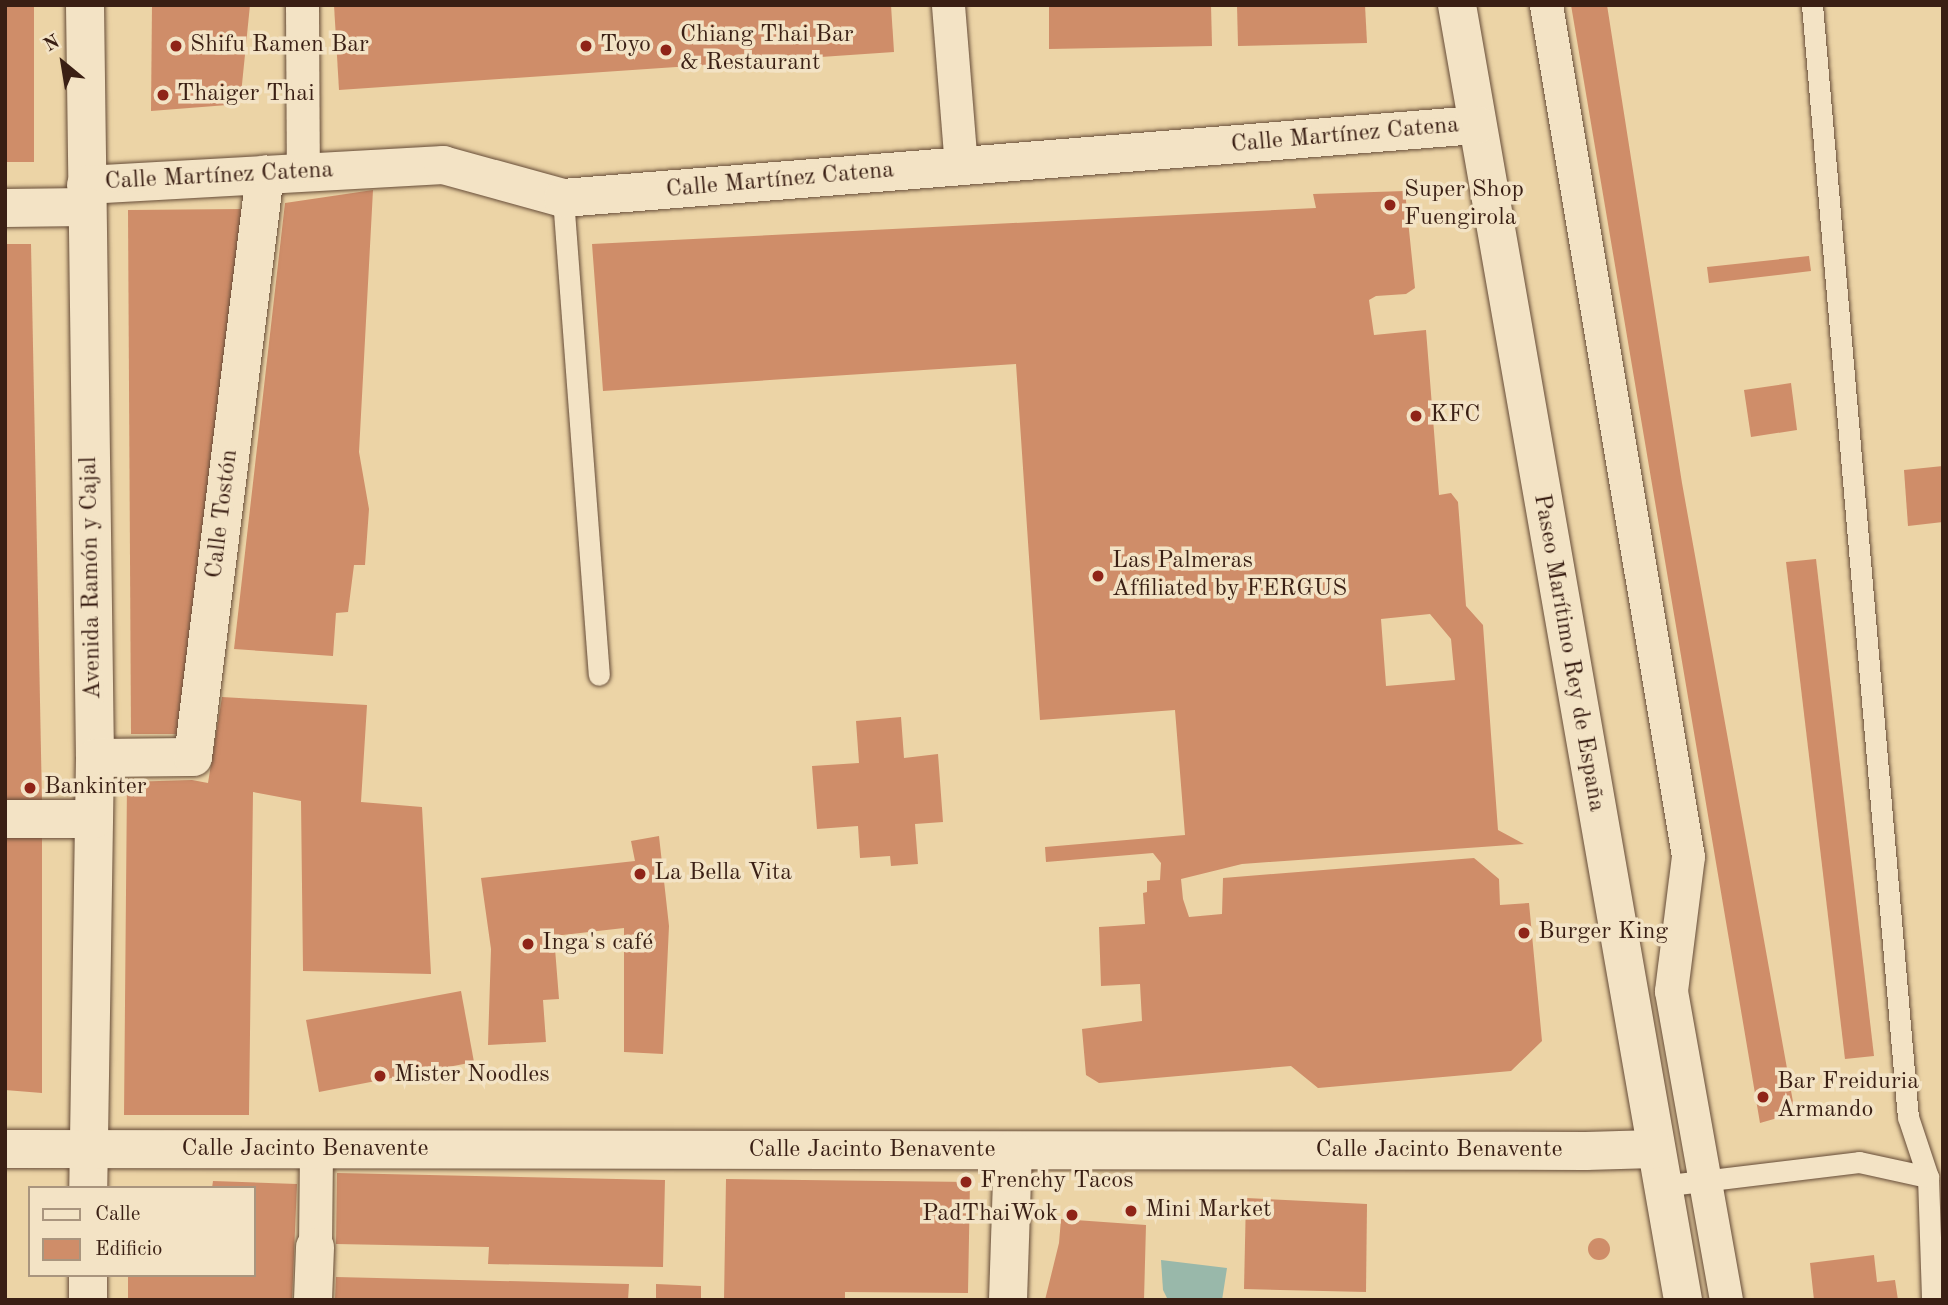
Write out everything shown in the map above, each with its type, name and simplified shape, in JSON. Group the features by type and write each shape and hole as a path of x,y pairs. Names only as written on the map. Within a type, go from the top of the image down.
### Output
{"street":[{"name":"Avenida Ramón y Cajal","path":"85,5 95,758 88,1186"},
{"path":"302,5 303,172"},
{"path":"947,5 961,166"},
{"name":"Paseo Marítimo Rey de España","path":"1457,5 1654,1149 1683,1300"},
{"path":"1546,5 1688,856 1671,991 1726,1300"},
{"name":"Calle Martínez Catena","path":"5,208 265,174 443,164 563,198 1477,125"},
{"name":"Calle Tostón","path":"95,758 193,757 265,174"},
{"path":"5,819 93,819"},
{"name":"Calle Jacinto Benavente","path":"5,1149 1654,1149"},
{"path":"313,1300 316,1151"},
{"path":"1008,1300 1013,1151"},
{"path":"88,1277 88,1300"}],"lane":[{"path":"1812,5 1908,1117 1928,1177 1932,1300"},
{"path":"563,198 599,675"},
{"path":"1661,1186 1859,1162 1928,1177"}],"shaded area":[{"path":"1161,1260 1227,1268 1222,1300 1168,1300 1163,1290"}],"building":[{"path":"5,5 34,5 34,162 5,162"},
{"path":"152,5 250,5 240,104 151,111"},
{"path":"334,5 891,5 894,52 339,90"},
{"path":"1049,5 1211,5 1212,46 1049,49"},
{"path":"1237,5 1365,5 1367,43 1238,46"},
{"path":"1571,5 1607,5 1682,483 1795,1113 1760,1123"},
{"path":"373,190 359,452 369,509 365,565 354,565 348,612 336,613 333,656 234,649 285,203"},
{"path":"1405,191 1415,288 1406,294 1376,296 1369,300 1374,335 1426,330 1439,495 1451,493 1458,502 1466,606 1483,625 1498,830 1524,844 1242,864 1181,879 1183,899 1189,917 1222,914 1223,878 1474,858 1499,879 1500,905 1529,903 1542,1041 1511,1071 1318,1088 1291,1066 1099,1083 1086,1075 1082,1029 1142,1021 1140,984 1101,986 1099,927 1145,924 1143,893 1147,892 1147,881 1160,880 1161,863 1153,853 1046,862 1045,847 1185,835 1175,710 1040,720 1016,364 603,391 592,244 1316,208 1313,194","holes":["1430,614 1451,639 1455,680 1386,686 1381,619"]},
{"path":"242,209 182,734 131,734 128,210"},
{"path":"5,244 31,244 42,803 5,802"},
{"path":"1809,256 1811,271 1709,283 1707,267"},
{"path":"1791,383 1797,430 1751,437 1744,390"},
{"path":"1943,466 1943,522 1908,526 1904,470"},
{"path":"1816,559 1874,1056 1845,1059 1786,562"},
{"path":"222,697 367,705 361,802 422,807 431,974 303,971 301,801 253,792 249,1115 124,1115 127,782 192,780 208,783"},
{"path":"901,717 904,758 938,754 943,822 915,824 918,864 891,866 890,856 860,858 858,826 817,829 812,766 859,763 856,721"},
{"path":"5,832 42,833 42,1093 5,1090"},
{"path":"659,836 669,926 663,1054 624,1052 624,928 554,936 559,999 543,1000 546,1042 488,1045 491,949 481,878 635,861 631,841"},
{"path":"461,991 474,1062 319,1092 306,1020"},
{"path":"337,1173 665,1180 663,1267 488,1264 489,1247 336,1244"},
{"path":"726,1179 970,1182 968,1293 845,1292 845,1300 724,1300"},
{"path":"213,1181 297,1184 292,1300 128,1300 128,1277 256,1277 256,1186 212,1186"},
{"path":"1246,1198 1367,1204 1366,1292 1244,1289"},
{"path":"1061,1219 1146,1225 1144,1300 1045,1300 1059,1243"},
{"path":"1599,1238 1607,1241 1610,1249 1607,1257 1599,1260 1591,1257 1588,1249 1591,1241"},
{"path":"1874,1255 1877,1282 1895,1280 1898,1300 1814,1300 1810,1263"},
{"path":"336,1277 629,1284 628,1300 335,1300"},
{"path":"656,1284 701,1286 701,1300 656,1300"}],"place":[{"name":"Shifu Ramen Bar","path":"176,46"},
{"name":"Toyo","path":"586,46"},
{"name":"Chiang Thai Bar & Restaurant","path":"666,50"},
{"name":"Thaiger Thai","path":"163,95"},
{"name":"Super Shop Fuengirola","path":"1390,205"},
{"name":"KFC","path":"1416,416"},
{"name":"Las Palmeras Affiliated by FERGUS","path":"1098,576"},
{"name":"Bankinter","path":"30,788"},
{"name":"La Bella Vita","path":"640,874"},
{"name":"Burger King","path":"1524,933"},
{"name":"Inga's café","path":"528,944"},
{"name":"Mister Noodles","path":"380,1076"},
{"name":"Bar Freiduria Armando","path":"1763,1097"},
{"name":"Frenchy Tacos","path":"966,1182"},
{"name":"Mini Market","path":"1131,1211"},
{"name":"PadThaiWok","path":"1072,1215"}]}
